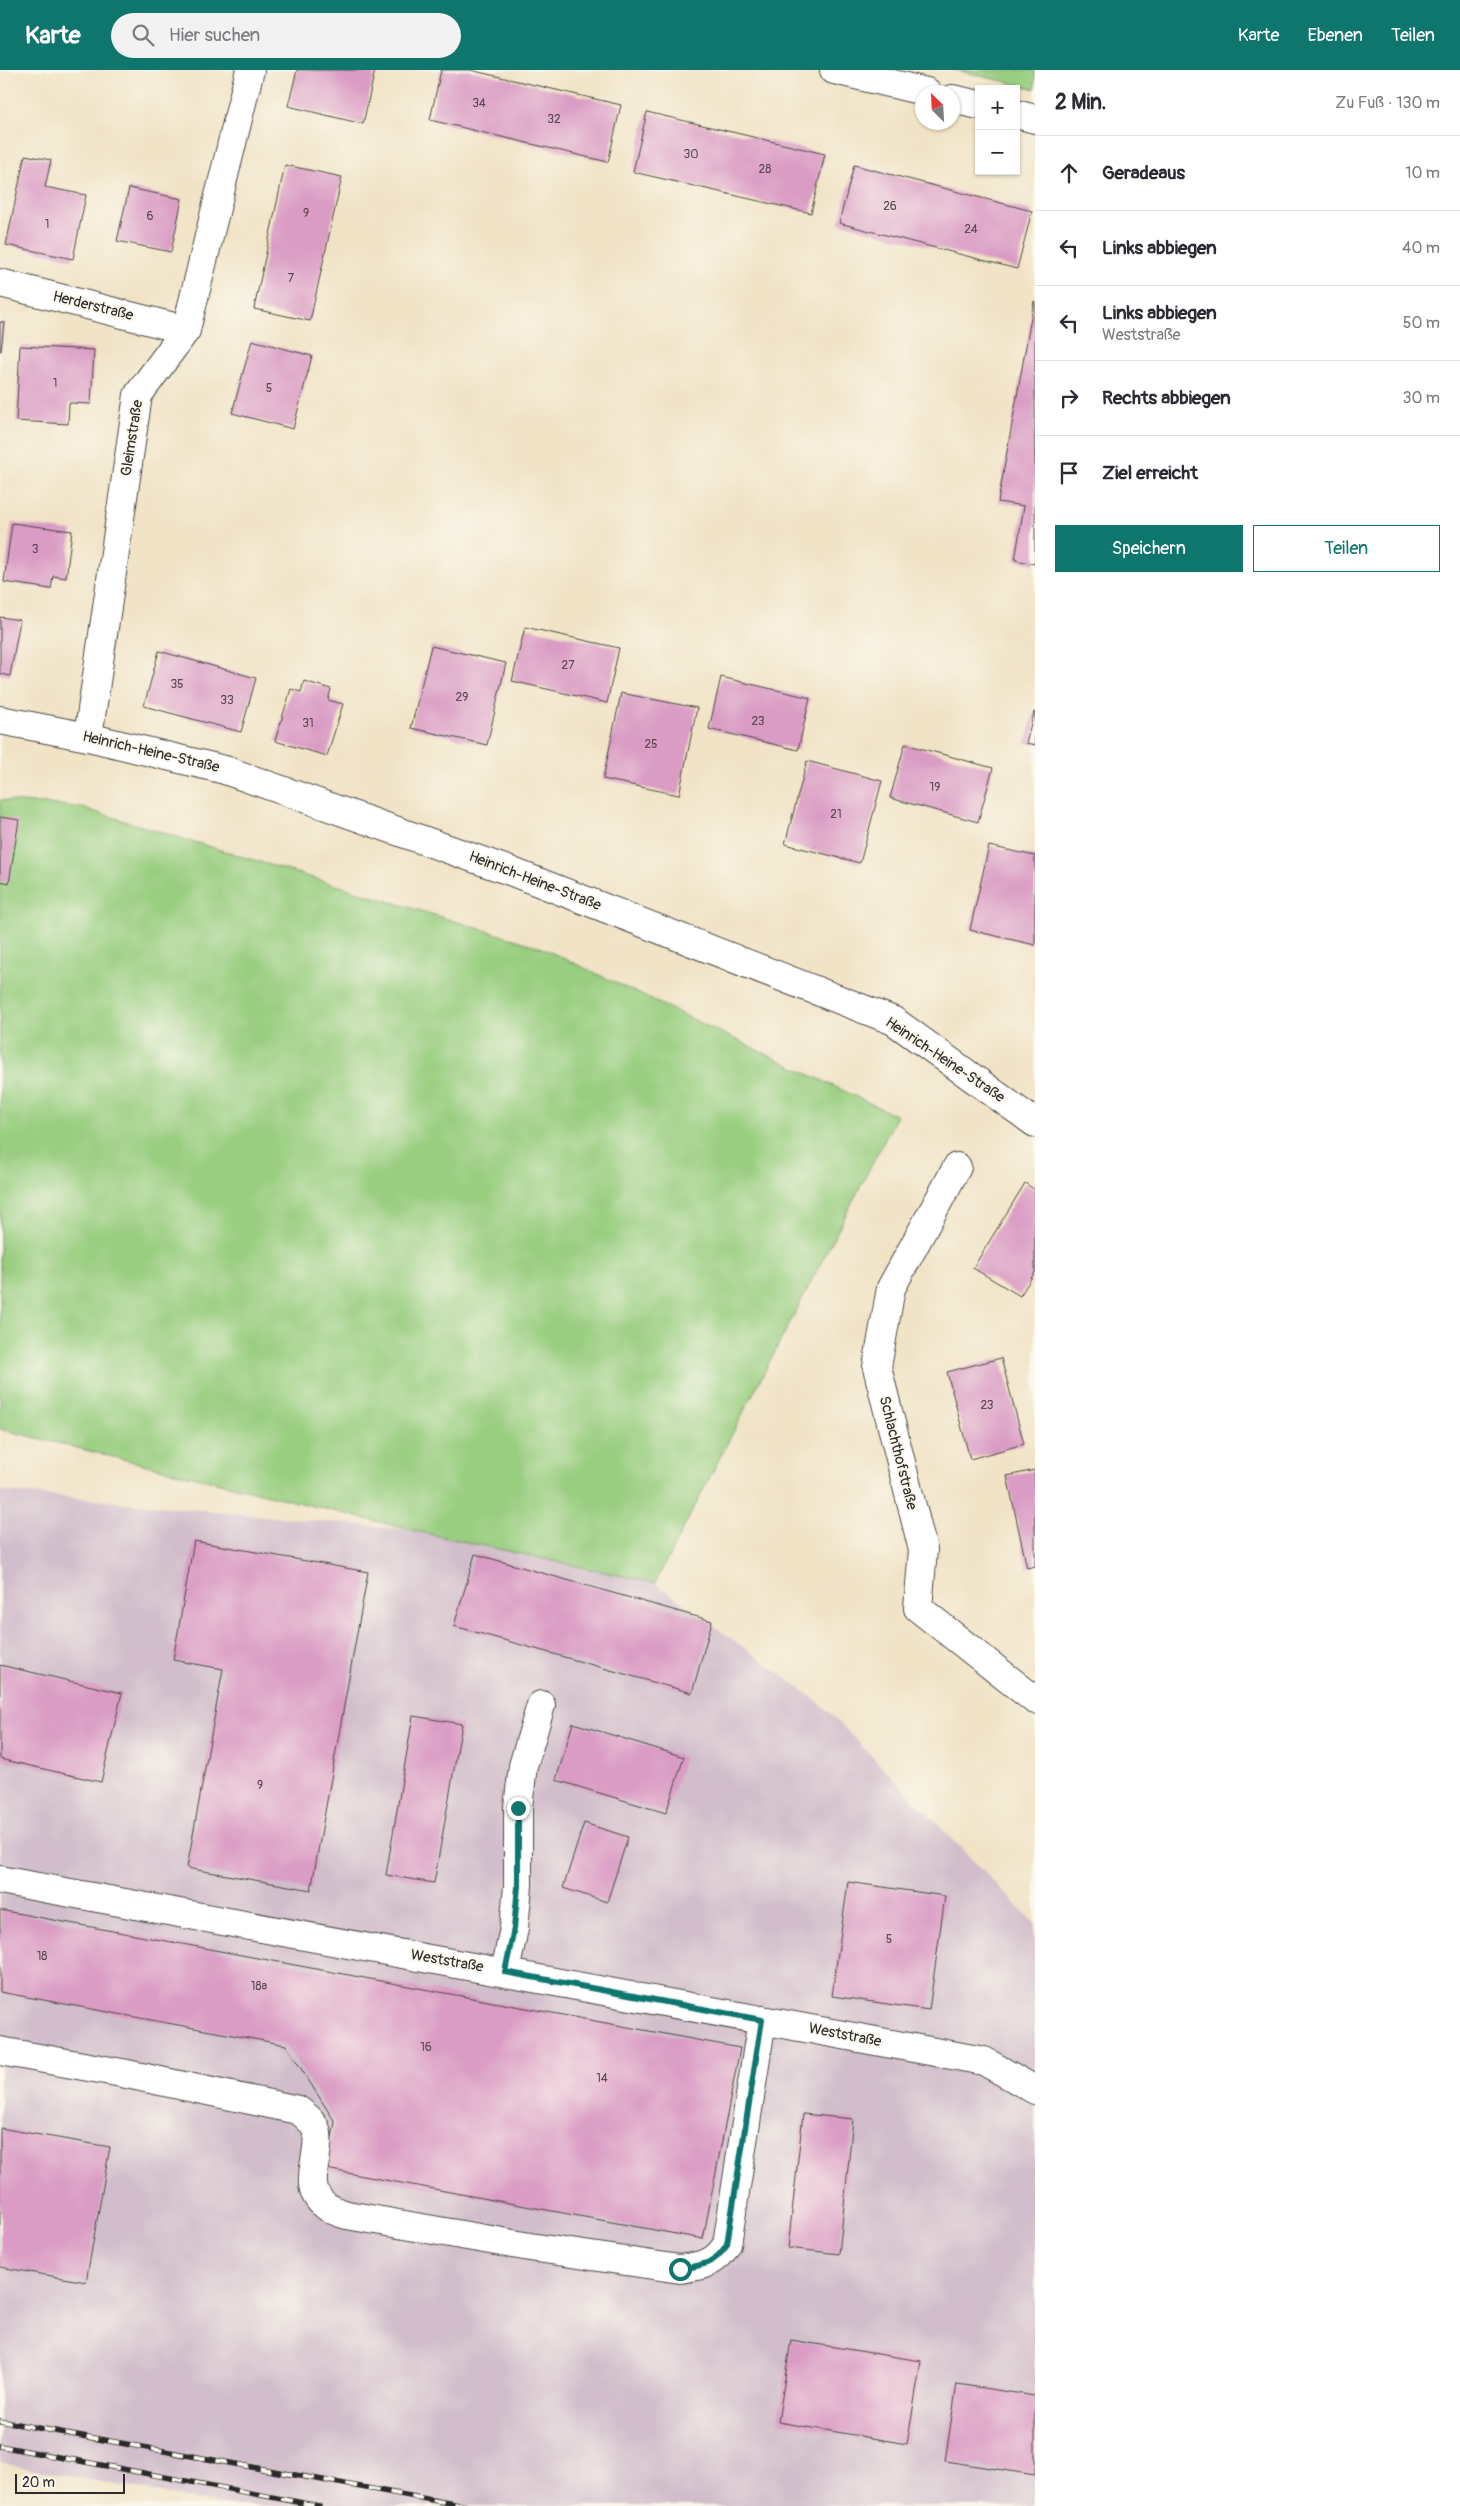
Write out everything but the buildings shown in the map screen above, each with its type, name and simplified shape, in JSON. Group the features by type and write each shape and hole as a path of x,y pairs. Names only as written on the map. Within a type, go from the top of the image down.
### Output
{"street":[{"name":"Gleimstraße","path":"88,737 138,395 186,330 250,70"},
{"path":"834,70 915,89"},
{"path":"960,101 975,104"},
{"path":"1020,115 1035,119"},
{"name":"Herderstraße","path":"0,283 186,330"},
{"name":"Heinrich-Heine-Straße","path":"0,720 88,737 224,770 510,871 894,1021 1035,1123"},
{"name":"Schlachthofstraße","path":"957,1166 891,1288 877,1367 922,1550 918,1608 1035,1700"},
{"path":"505,1972 514,1928 518,1886 518,1808 523,1766 541,1705"},
{"name":"Weststraße","path":"0,1880 984,2061 1035,2090"},
{"path":"0,2052 122,2073 298,2110 310,2119 317,2133 312,2179 315,2195 326,2206 347,2215 530,2247 680,2269 704,2266 715,2260 727,2244 762,2020"}],"shaded area":[{"path":"0,1491 411,1530 655,1583 820,1703 1035,1924 1035,2506 229,2506 0,2463"}],"green space":[{"path":"956,70 1035,70 1035,89"},
{"path":"0,800 79,807 540,947 897,1116 655,1583 411,1530 0,1429"}],"railway":[{"path":"0,2421 465,2506"},
{"path":"0,2446 319,2506"}],"route":[{"path":"518,1808 518,1886 514,1928 505,1972 762,2020 745,2139 727,2244 715,2260 704,2266 680,2269"}]}
